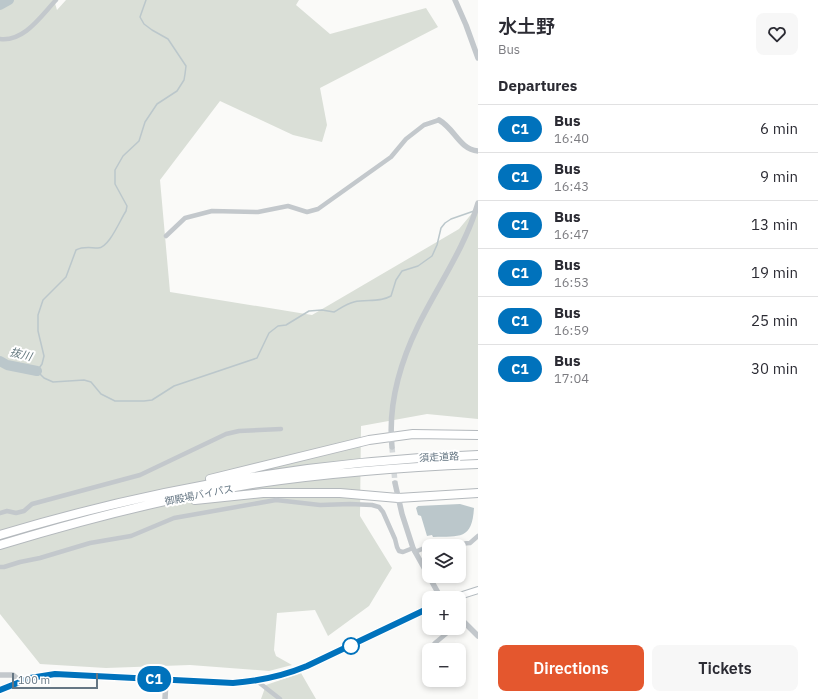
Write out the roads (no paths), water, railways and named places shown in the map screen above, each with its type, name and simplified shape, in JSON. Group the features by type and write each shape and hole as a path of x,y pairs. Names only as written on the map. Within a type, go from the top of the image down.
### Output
{"highway":[{"path":"131,500 337,447 413,434 478,435"},
{"name":"須走道路","path":"401,464 478,456"},
{"name":"御殿場バイパス","path":"0,535 131,500 199,485 356,463 401,464"},
{"name":"御殿場バイパス","path":"0,545 155,503 252,484 401,464"},
{"name":"須走道路","path":"401,464 478,464"},
{"path":"114,514 198,499 263,493 299,492 398,498 478,493"}],"main road":[{"path":"466,594 478,590"},
{"path":"0,690 20,681 55,674 233,683 257,681 292,672 307,666 422,611"}],"street":[{"path":"0,38 6,40 20,36 40,19 56,0"},
{"path":"455,0 478,58"},
{"path":"166,236 185,218 212,212 258,212 288,206 307,212 318,210 391,157 406,140 424,125 439,120 449,128 468,149 478,151"},
{"path":"392,447 392,409 396,385 404,360 418,326 467,236 478,203"},
{"path":"0,513 7,511 16,513 24,511 32,504 140,475 226,434 239,431 280,429"},
{"path":"395,483 402,514 414,550 437,591"},
{"path":"0,567 40,558 90,543 131,536 174,518 276,500 320,505 350,504 372,505 379,507 383,512 399,551 403,552 422,548"},
{"path":"466,543 470,543 478,536"},
{"path":"466,625 478,636"},
{"path":"435,643 445,635"},
{"path":"0,675 13,676 20,681"},
{"path":"165,699 166,680"},
{"path":"257,681 280,699"}],"waterway":[{"path":"0,5 9,0"},
{"path":"146,0 140,17 144,24 168,39 186,66 184,80 177,91 157,104 145,122 139,141 123,156 115,170 115,184 127,206 126,211 114,233 102,247 76,250 66,277 43,300 38,315 38,331 44,356 42,364 37,371 44,378 53,382 84,380 91,382 101,394 115,401 152,400 174,386 257,358 269,333 278,326 286,325 309,311 322,310 334,312 354,302 377,300 391,296 396,280 402,271 418,266 432,256 437,245 441,228 445,223 451,219 474,211"},
{"name":"抜川","path":"0,361 7,365 37,371"}],"tunnel":[{"path":"392,447 395,483"}]}
